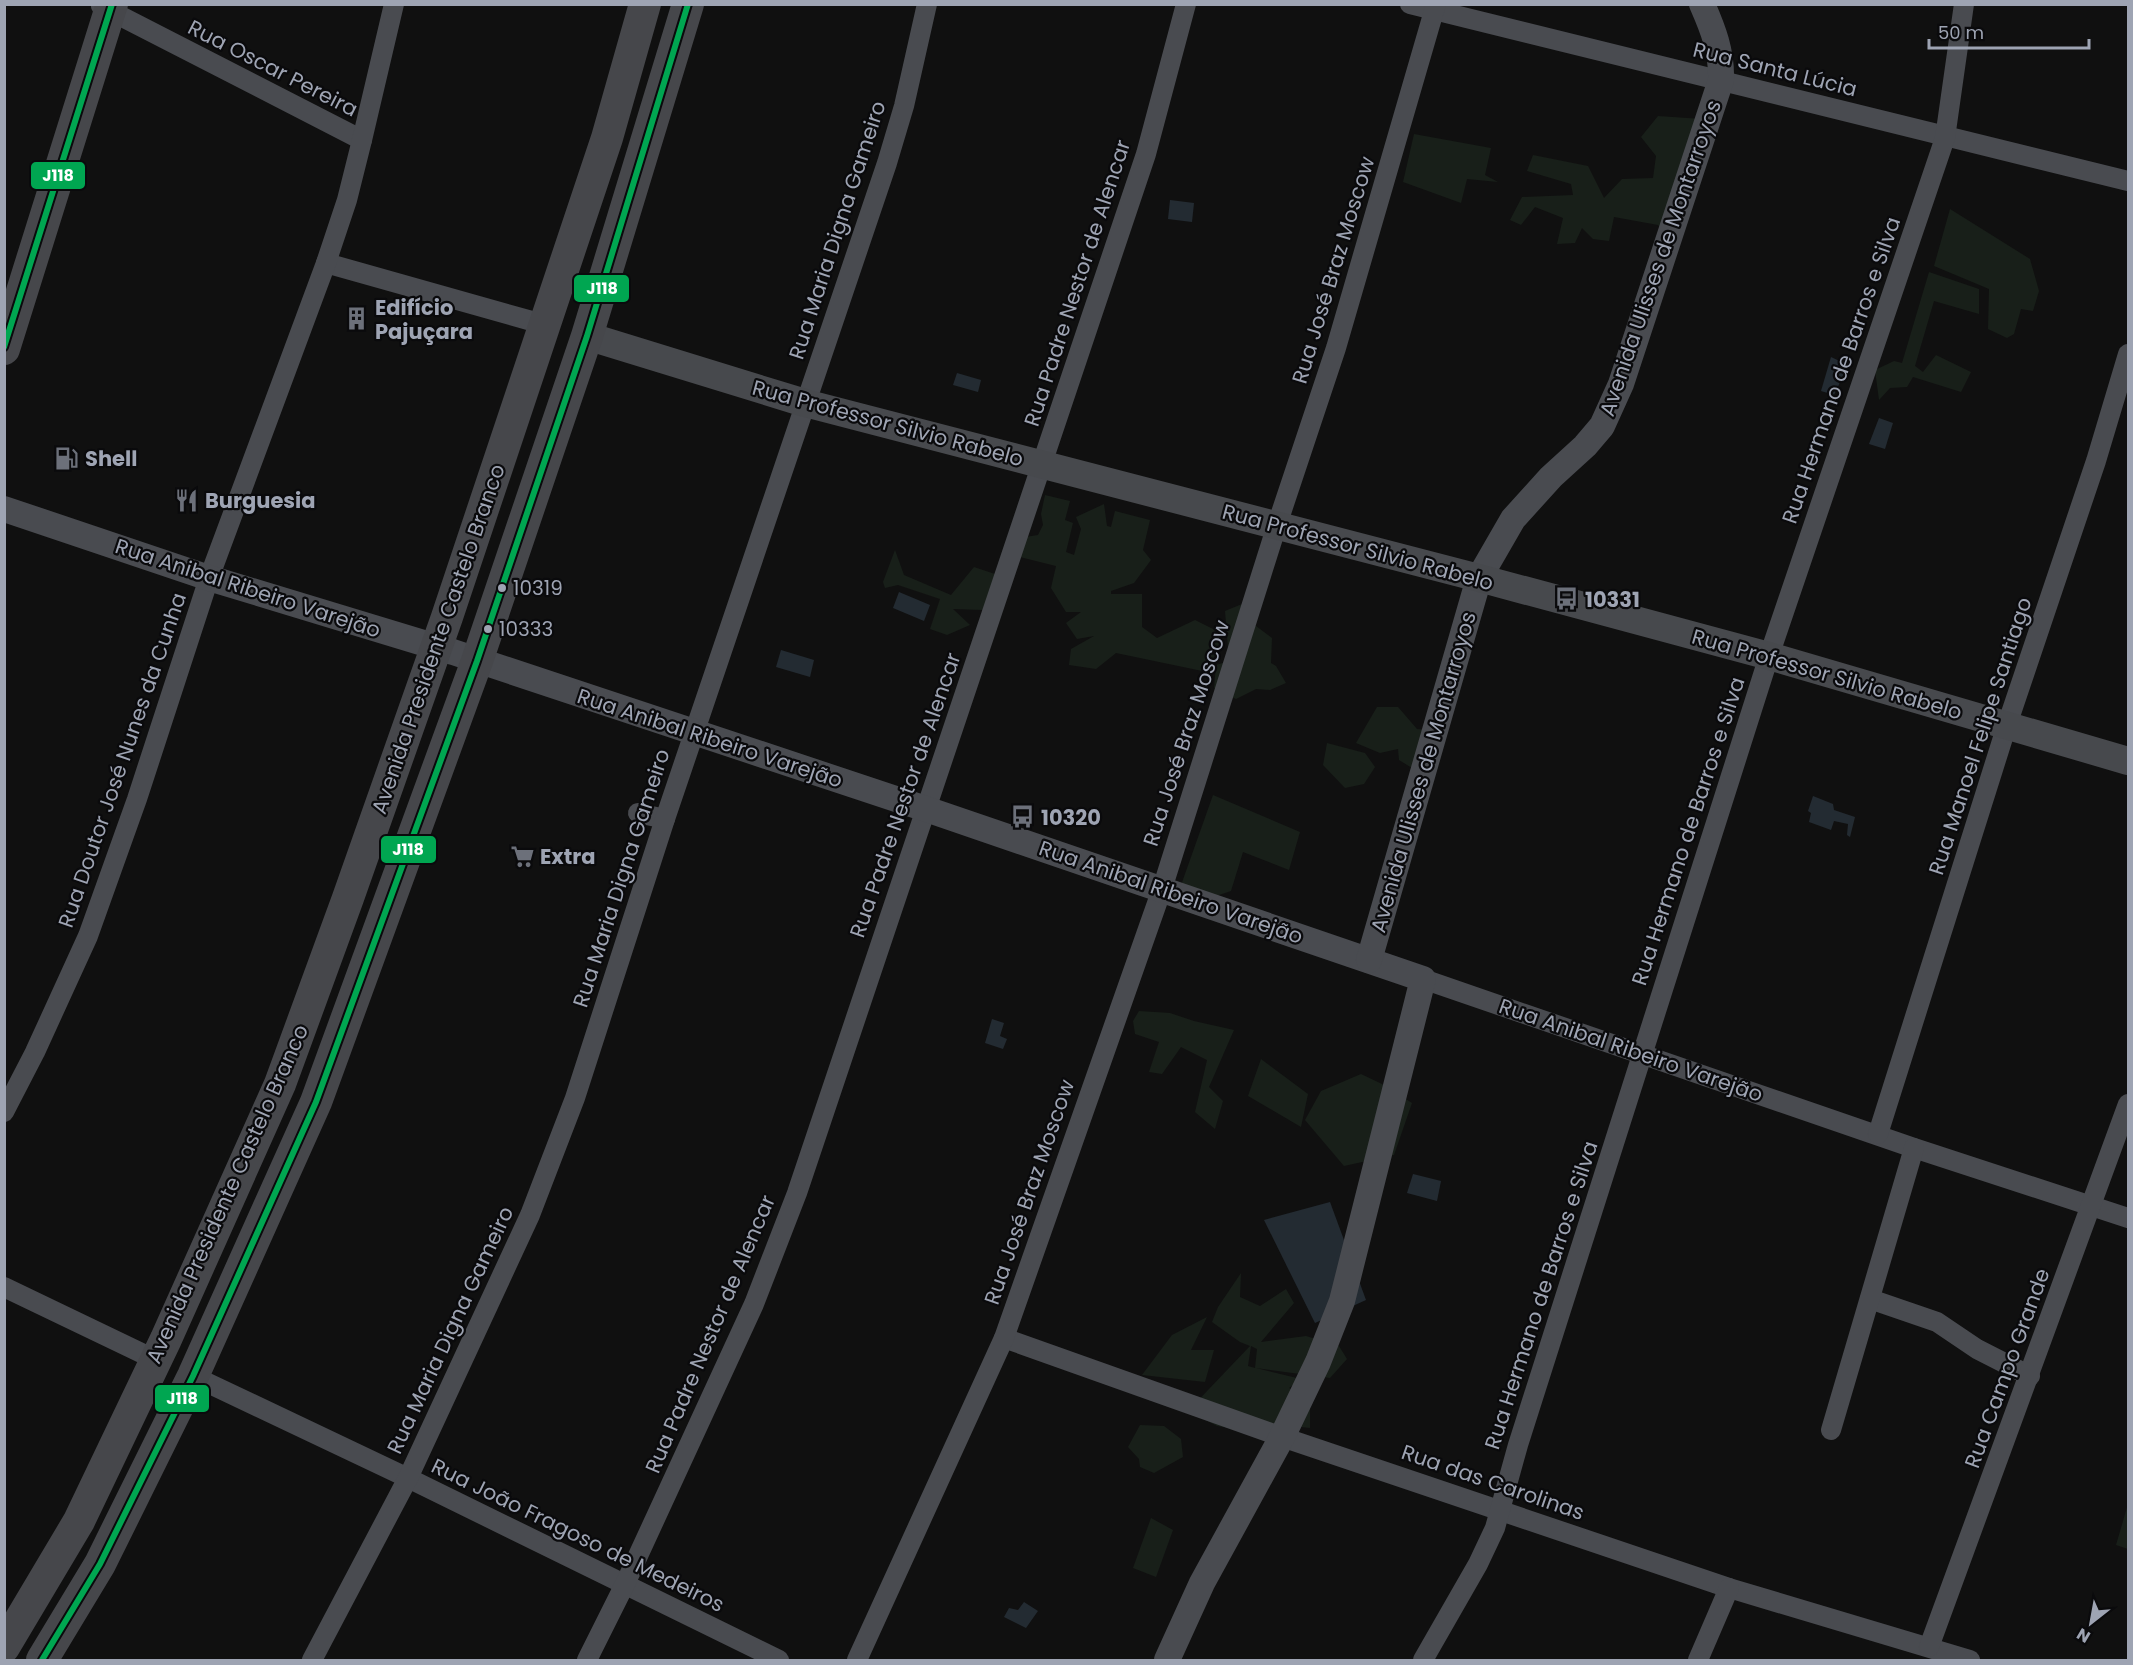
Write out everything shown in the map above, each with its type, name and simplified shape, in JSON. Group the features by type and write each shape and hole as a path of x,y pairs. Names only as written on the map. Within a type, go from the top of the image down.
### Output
{"main road":[{"name":"Avenida Presidente Castelo Branco","path":"4,1647 79,1521 156,1360 280,1084 437,647 546,325 607,138 645,4"},
{"name":"Avenida Presidente Castelo Branco","path":"42,1660 100,1564 193,1376 316,1102 477,661 587,336 688,4"},
{"path":"4,349 107,7"},
{"name":"Rua Professor Silvio Rabelo","path":"587,336 805,403 1479,578 1769,656 2128,761"}],"street":[{"name":"Rua Doutor José Nunes da Cunha","path":"4,1112 35,1052 88,936 137,799 209,578 326,263 347,200 394,4"},
{"name":"Rua Maria Digna Gameiro","path":"312,1660 408,1478 530,1215 574,1098 693,733 894,140 918,49 927,4"},
{"name":"Rua Padre Nestor de Alencar","path":"587,1660 625,1584 754,1304 788,1215 1146,154 1186,4"},
{"name":"Rua Santa Lúcia","path":"1410,4 1435,8 1946,138 2128,181"},
{"name":"Avenida Ulisses de Montarroyos","path":"1369,960 1479,578 1514,519 1551,477 1585,446 1602,426 1621,384 1721,80 1722,69 1715,32 1702,4"},
{"name":"Rua Hermano de Barros e Silva","path":"1423,1660 1478,1564 1501,1510 1521,1434 1769,656 1946,138 1964,4"},
{"name":"Rua Oscar Pereira","path":"107,7 362,141"},
{"name":"Rua José Braz Moscow","path":"857,1660 1004,1338 1162,889 1277,525 1336,348 1435,8"},
{"path":"326,263 546,325"},
{"name":"Rua Manoel Felipe Santiago","path":"1878,1134 2007,725 2096,461 2128,354"},
{"name":"Rua Anibal Ribeiro Varejão","path":"4,509 209,578 437,647 926,809 1643,1053 1914,1148 2128,1218"},
{"path":"638,813 665,819"},
{"path":"1167,1660 1202,1583 1282,1437 1318,1362 1342,1301 1423,979"},
{"name":"Rua Campo Grande","path":"1921,1651 2030,1376 2128,1104"},
{"path":"1831,1430 1914,1148"},
{"path":"4,1287 156,1360"},
{"path":"1870,1299 1936,1322 1977,1349 2030,1376"},
{"name":"Rua das Carolinas","path":"1004,1338 1282,1437 1729,1588 1921,1651 1970,1660"},
{"name":"Rua João Fragoso de Medeiros","path":"193,1376 408,1478 779,1660"},
{"path":"1698,1660 1729,1588"}],"shaded area":[{"path":"1658,116 1702,119 1663,230 1658,225 1614,217 1609,241 1593,239 1582,228 1575,243 1557,244 1563,218 1535,207 1521,225 1510,220 1522,197 1573,195 1571,184 1527,171 1533,155 1588,166 1604,198 1622,179 1653,178 1656,156 1641,137"},
{"path":"1414,134 1491,148 1485,175 1498,182 1467,179 1461,203 1403,182"},
{"path":"1170,200 1194,203 1192,222 1168,219"},
{"path":"1950,209 2030,259 2039,291 2033,311 2021,309 2014,334 2007,338 1988,329 1989,289 1934,266"},
{"path":"1929,272 1979,289 1979,314 1934,301 1915,366 1923,372 1936,355 1971,372 1961,392 1913,377 1907,387 1890,388 1879,400 1875,370 1894,361 1902,363"},
{"path":"1831,357 1848,365 1834,395 1821,391"},
{"path":"957,373 981,380 978,392 953,385"},
{"path":"1879,418 1893,423 1885,449 1869,444"},
{"path":"1045,495 1070,501 1065,520 1073,523 1066,552 1074,555 1081,529 1076,517 1104,504 1107,526 1111,527 1115,511 1150,520 1143,550 1151,560 1134,583 1111,591 1111,594 1142,594 1142,627 1157,638 1195,620 1225,635 1207,672 1116,653 1096,669 1069,665 1071,649 1094,636 1077,639 1066,623 1081,612 1066,612 1051,588 1056,566 1020,557 1025,537 1038,535 1043,525 1041,514"},
{"path":"895,550 904,575 951,595 974,567 995,574 983,610 953,609 970,625 947,635 930,629 940,599 898,585 885,588 883,582"},
{"path":"899,592 930,605 924,621 893,608"},
{"path":"1242,604 1252,623 1272,638 1271,663 1276,666 1286,683 1270,690 1256,689 1236,699 1214,688 1216,665 1229,661 1225,611"},
{"path":"781,650 814,660 810,677 776,667"},
{"path":"1377,707 1398,707 1417,729 1447,732 1412,768 1399,760 1398,749 1380,753 1356,743"},
{"path":"1327,743 1365,753 1375,767 1364,784 1345,788 1323,765"},
{"path":"1213,795 1300,832 1289,870 1243,852 1231,891 1213,897 1180,888"},
{"path":"1813,796 1833,804 1834,810 1855,817 1850,837 1847,835 1848,824 1834,821 1831,830 1809,822 1811,813 1808,811"},
{"path":"1139,1011 1170,1013 1234,1030 1209,1087 1223,1101 1215,1129 1195,1112 1207,1060 1181,1047 1162,1074 1149,1072 1159,1042 1135,1034 1133,1021"},
{"path":"992,1019 1004,1023 1000,1036 1007,1039 1003,1049 985,1043"},
{"path":"1261,1059 1308,1094 1301,1127 1248,1096"},
{"path":"1361,1074 1412,1103 1394,1155 1344,1166 1305,1120 1321,1091"},
{"path":"1413,1174 1441,1181 1437,1201 1407,1193"},
{"path":"1330,1202 1366,1300 1315,1323 1264,1220"},
{"path":"1241,1273 1240,1297 1260,1306 1286,1289 1294,1303 1261,1342 1306,1336 1339,1346 1347,1359 1330,1378 1256,1368 1301,1379 1289,1388 1310,1399 1310,1428 1273,1424 1242,1430 1217,1426 1188,1411 1250,1346 1240,1342 1212,1322 1218,1307","holes":["1251,1346 1257,1349 1255,1368 1248,1366"]},
{"path":"1207,1317 1191,1350 1214,1350 1205,1382 1142,1375 1172,1335"},
{"path":"1140,1425 1164,1426 1181,1439 1183,1457 1154,1473 1140,1467 1139,1459 1128,1447"},
{"path":"2128,1504 2128,1549 2116,1545"},
{"path":"1151,1518 1173,1530 1156,1577 1133,1568"},
{"path":"1024,1602 1038,1611 1026,1628 1004,1617 1009,1608 1018,1610"}],"transit line":[{"name":"J118","path":"4,347 112,4"},
{"name":"J118","path":"42,1660 100,1564 193,1376 316,1102 477,661 587,336 688,4"}],"place":[{"name":"Edifício Pajuçara","path":"357,319"},
{"name":"Shell","path":"67,458"},
{"name":"Burguesia","path":"187,500"},
{"name":"10319","path":"502,588"},
{"name":"10331","path":"1567,599"},
{"name":"10333","path":"488,629"},
{"name":"10320","path":"1023,817"},
{"name":"Extra","path":"522,856"}]}
